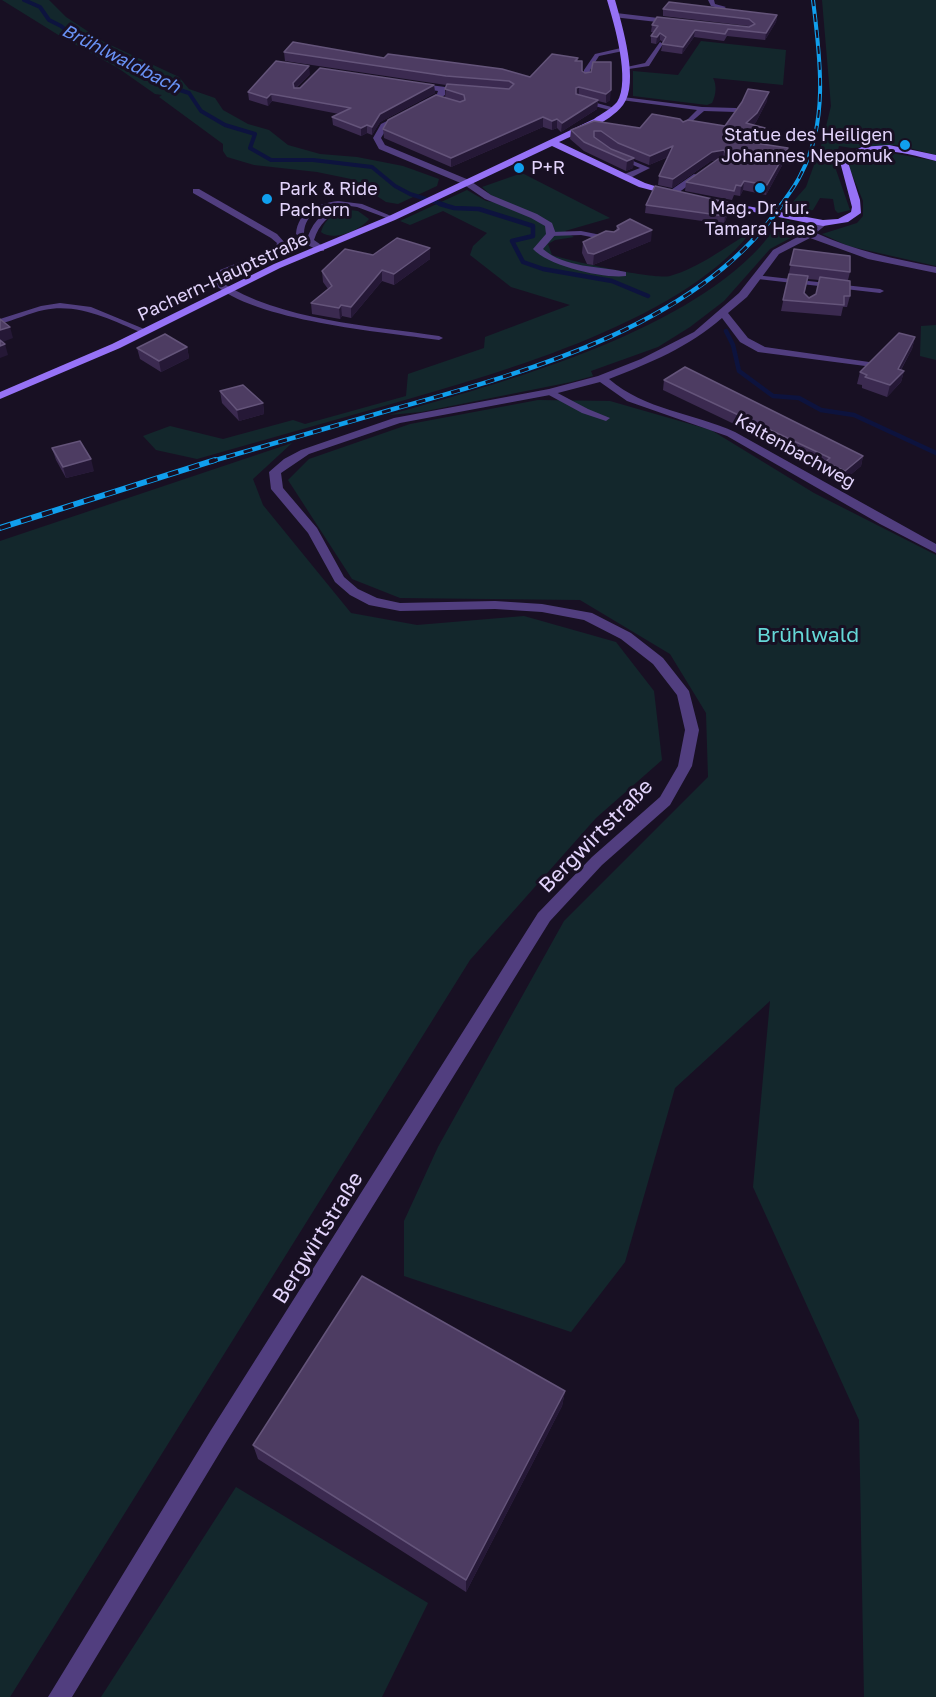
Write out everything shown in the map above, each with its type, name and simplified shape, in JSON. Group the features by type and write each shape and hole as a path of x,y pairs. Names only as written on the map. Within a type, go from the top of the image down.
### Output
{"main road":[{"path":"611,0 616,15 627,85 623,99"},
{"name":"Pachern-Hauptstraße","path":"0,396 145,332 277,266 392,218 597,121 623,99"},
{"path":"551,142 625,177 687,198"},
{"path":"699,200 823,223 844,221 856,213 855,201 843,172 843,158 853,152 885,147 936,158"}],"street":[{"path":"616,15 682,22"},
{"path":"409,84 442,89 441,95 384,126 377,138 382,147 466,182 488,197 549,225 551,234 538,249 544,256 583,268 623,274"},
{"name":"Bergwirtstraße","path":"59,1697 544,917 597,861 665,801 685,766 692,730 684,694 658,661 626,636 587,616 542,608 495,605 400,607 374,602 354,592 339,579 313,531 277,489 276,472 288,461 305,452 398,420 549,392 602,378 645,361 698,334 724,314 758,277 776,252 810,234 823,223"},
{"path":"810,234 831,245 868,256 936,270"},
{"path":"724,314 744,340 762,350 869,365"},
{"name":"Kaltenbachweg","path":"602,378 614,391 632,402 729,432 819,485 936,549"}],"lane":[{"path":"711,0 713,5 723,7"},
{"path":"624,69 646,65 660,44"},
{"path":"586,79 587,70 597,55 621,50"},
{"path":"442,89 453,89"},
{"path":"433,99 445,102"},
{"path":"623,99 702,109 736,110"},
{"path":"578,100 613,109"},
{"path":"683,127 702,109"},
{"path":"614,155 646,168 625,177"},
{"path":"671,194 706,170"},
{"path":"196,191 265,230 281,243 278,249 218,274 217,283 226,292 280,310 439,338"},
{"path":"321,249 309,243 300,234 299,228 309,213 333,203 358,204 392,218"},
{"path":"309,243 325,215 333,210 358,204"},
{"path":"551,234 581,233 612,239"},
{"path":"758,277 880,291"},
{"path":"810,294 813,283"},
{"path":"0,322 33,309 69,304 95,310 145,332"},
{"path":"549,392 585,411 606,418"}],"green space":[{"path":"2,0 49,0 66,17 104,42 179,77 189,89 215,98 223,110 248,124 269,130 288,145 320,154 357,157 403,166 439,179 437,186 398,204 386,202 351,179 317,172 254,165 227,157 223,151 223,144 159,97 162,95 155,94 118,68"},
{"path":"822,0 936,0 936,155 898,145 852,148 839,146 834,164 850,210 838,213 835,210 833,199 820,198 813,210 796,214 783,213 806,187 822,143 831,106"},
{"path":"701,41 786,50 783,85 713,78 714,97 712,103 707,105 633,96 633,71 678,75"},
{"path":"880,151 936,161 936,266 848,246 822,234 857,223 863,216 863,201 849,167 858,157"},
{"path":"522,173 610,218 565,231 574,237 555,240 548,244 552,255 562,258 631,273 670,276 702,263 751,232 719,265 678,294 630,320 579,343 525,363 197,459 156,450 143,436 170,426 223,439 293,420 305,424 406,396 408,374 484,348 485,337 570,305 511,287 470,255 473,246 487,233 443,211 410,225 400,221 467,190 486,201 512,205 495,199 482,187"},
{"path":"350,210 358,211 369,219 353,231 339,235 326,235 321,232 325,223 332,216"},
{"path":"782,218 796,224 796,235 770,249 724,301 690,327 658,347 591,371 593,376 571,382 421,412 389,415 535,371 636,331 683,306 725,278 760,247"},
{"path":"936,325 936,360 920,356 921,326"},
{"name":"Brühlwald","path":"538,400 610,401 711,430 814,493 936,555 936,1697 864,1697 859,1420 753,1187 770,1001 675,1088 625,1262 571,1332 404,1276 404,1221 438,1147 564,921 708,777 706,713 670,654 580,600 400,598 352,579 288,480 309,459 410,424"},
{"path":"292,443 253,479 263,505 351,613 417,625 524,616 616,642 654,691 662,760 596,818 470,960 10,1697 0,1697 0,541"},
{"path":"236,1487 428,1603 382,1697 101,1697"}],"building":[{"path":"669,2 777,15 766,33 728,29 725,34 695,30 683,47 662,44 666,37 660,33 657,37 651,36 658,26 652,25 657,17 749,27 755,24 749,19 663,9"},
{"path":"293,42 384,58 388,54 502,69 530,77 552,54 578,58 575,61 582,61 582,71 585,73 591,72 593,62 611,62 611,90 606,94 576,88 576,94 598,100 562,123 557,119 552,121 543,117 451,158 383,129 388,120 436,95 460,102 465,100 464,95 445,89 447,84 509,89 514,84 509,81 446,76 284,52"},
{"path":"276,61 309,66 293,83 294,88 300,88 320,68 434,85 380,114 372,127 367,125 361,128 332,117 351,108 271,94 267,98 248,92"},
{"path":"748,89 769,92 757,113 746,123 765,128 749,142 788,148 767,185 744,181 741,186 736,185 734,191 686,182 718,159 727,156 724,150 712,152 673,179 659,176 673,146 650,156 618,143 601,131 594,131 594,137 611,149 634,158 627,161 584,142 571,130 594,121 640,128 652,114 680,119 683,122 688,120 725,126"},
{"path":"655,186 730,203 725,216 646,205"},
{"path":"630,219 652,230 594,254 588,253 583,242 606,231 614,232 619,229 617,226"},
{"path":"397,238 430,248 394,274 382,270 351,307 341,305 339,308 311,303 332,286 322,271 345,249 373,255"},
{"path":"794,249 850,256 850,272 790,265"},
{"path":"789,274 808,276 804,293 809,298 816,294 820,277 850,281 850,296 844,296 844,305 783,300"},
{"path":"0,319 10,327 0,330"},
{"path":"899,333 915,337 898,369 904,371 890,385 865,377 867,375 860,372"},
{"path":"165,334 187,347 159,361 137,348"},
{"path":"685,367 863,456 845,471 825,462 830,458 664,380"},
{"path":"243,385 263,403 237,410 220,391"},
{"path":"80,441 91,459 63,467 52,448"},
{"path":"362,1276 565,1391 466,1580 253,1445"}],"waterway":[{"name":"Brühlwaldbach","path":"24,0 40,7 49,20 61,26 78,40 117,55 132,68 144,70 164,85 189,93 201,111 225,125 255,134 250,148 271,160 313,160 372,167 395,186 410,194 445,205"},
{"name":"Brühlwaldbach","path":"440,204 454,208 479,209 533,226 533,236 512,241 523,262 543,269 612,281 648,296"},
{"name":"Brühlwaldbach","path":"726,331 733,345 739,371 773,396 799,398 821,410 854,415 936,453"}],"railway":[{"path":"781,205 801,174 816,132 820,66 813,0"},
{"path":"209,462 448,394 556,359 609,337 660,312 706,281 748,246 782,204"},
{"path":"0,528 215,460"}],"place":[{"name":"Statue des Heiligen Johannes Nepomuk","path":"905,145"},
{"name":"P+R","path":"519,168"},
{"name":"Mag. Dr. iur. Tamara Haas","path":"760,188"},
{"name":"Park & Ride Pachern","path":"267,199"}]}
